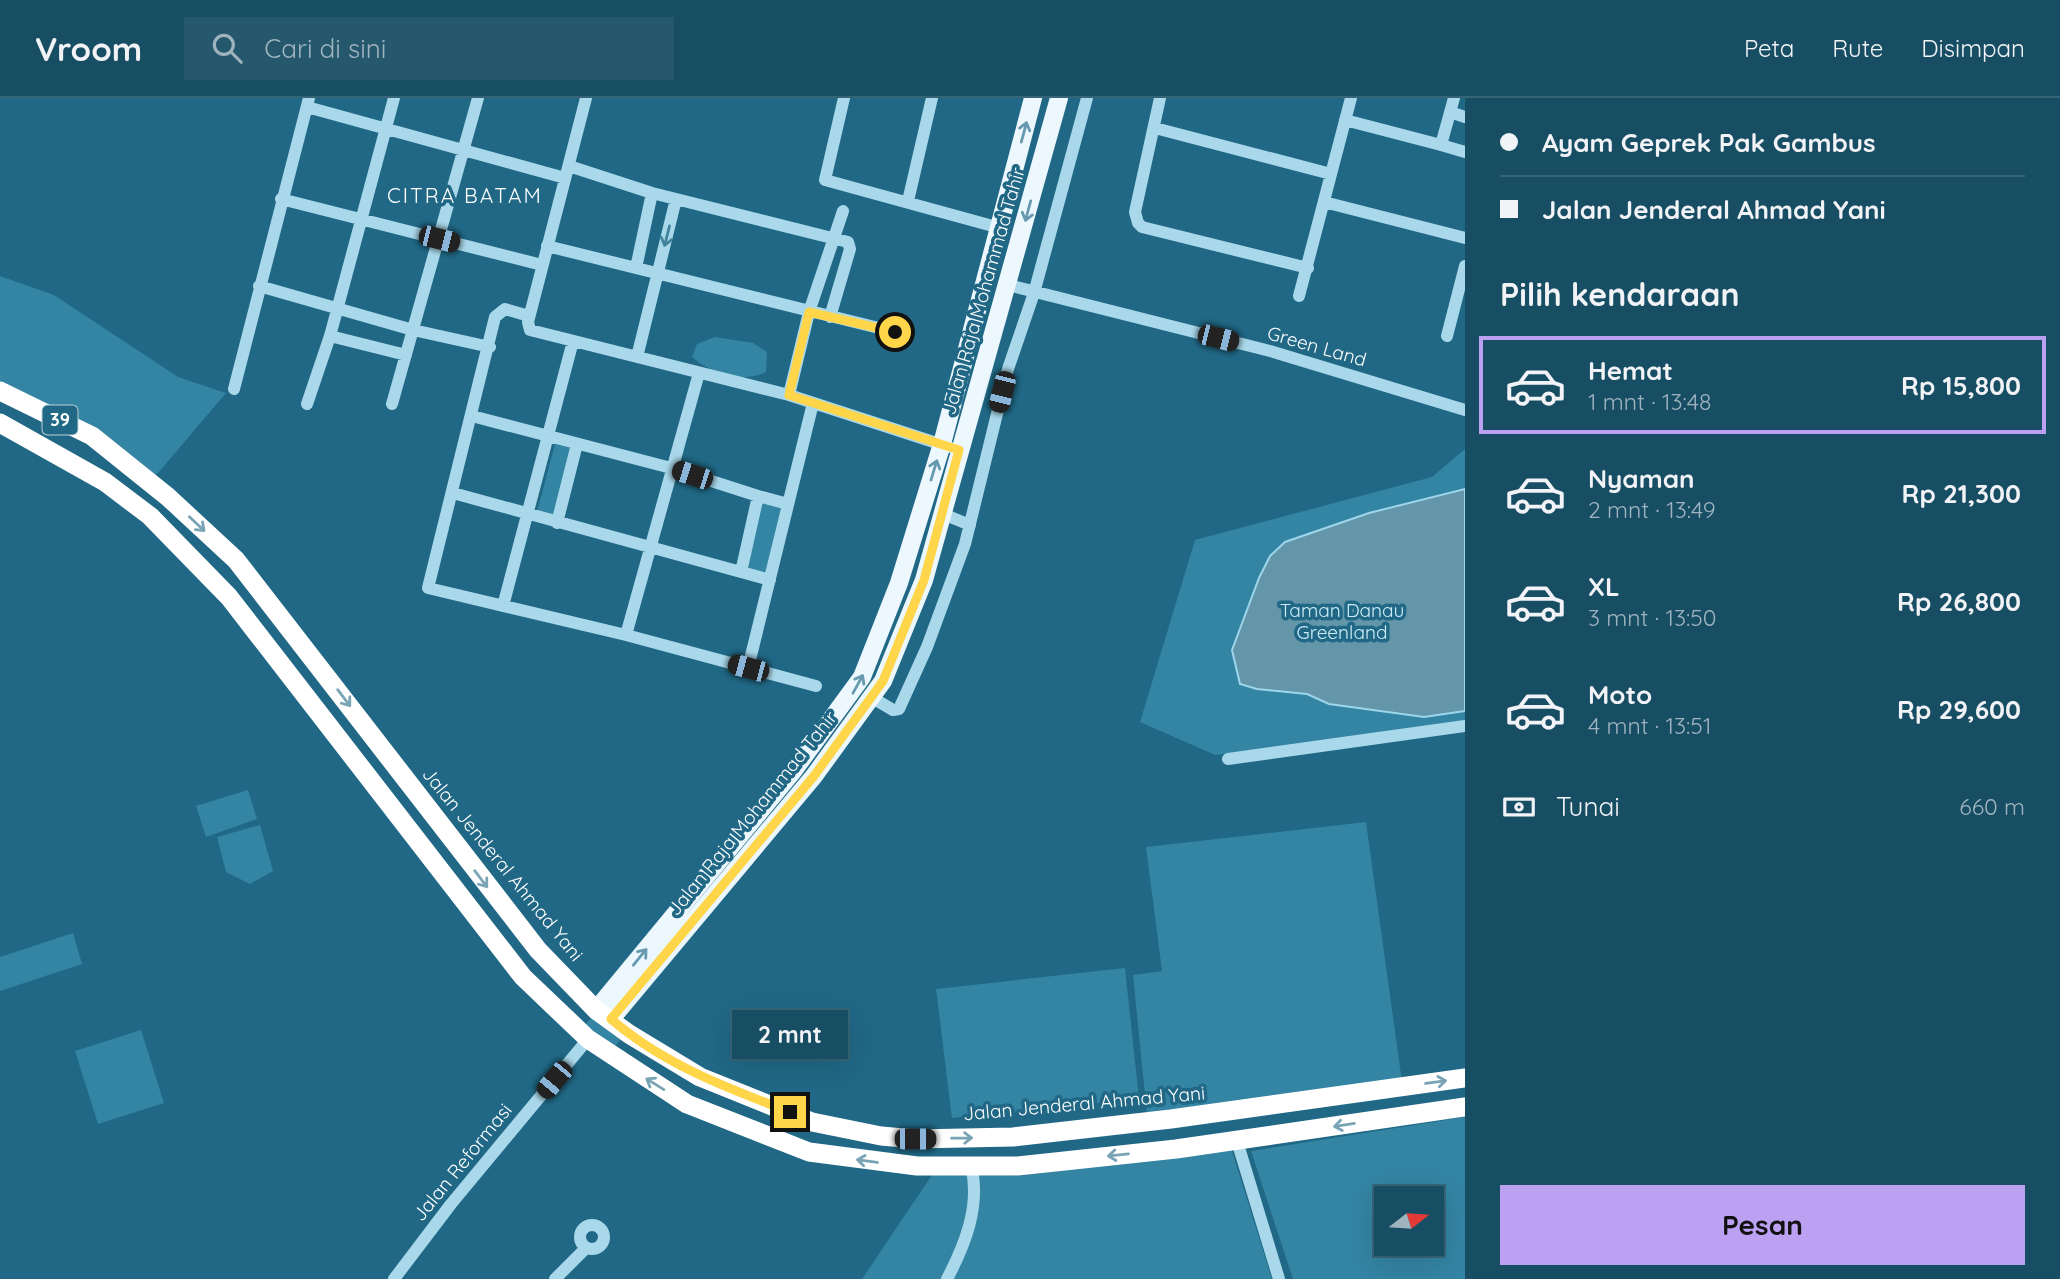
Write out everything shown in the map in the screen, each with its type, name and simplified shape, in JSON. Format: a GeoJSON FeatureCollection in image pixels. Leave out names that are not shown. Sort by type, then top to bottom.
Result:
{"type":"FeatureCollection","features":[{"type":"Feature","properties":{"kind":"highway","name":"Jalan Jenderal Ahmad Yani"},"geometry":{"type":"LineString","coordinates":[[0,391],[92,436],[168,497],[236,560],[538,950],[604,1015],[629,1034],[700,1077],[812,1122],[904,1138],[1013,1137],[1171,1119],[1465,1078]]}},
{"type":"Feature","properties":{"kind":"highway","name":"39"},"geometry":{"type":"LineString","coordinates":[[0,423],[105,482],[150,516],[229,597],[523,977],[588,1039],[687,1104],[809,1152],[875,1163],[971,1166],[1018,1166],[1237,1141],[1465,1107]]}},
{"type":"Feature","properties":{"kind":"highway"},"geometry":{"type":"LineString","coordinates":[[150,516],[156,501],[168,497]]}},
{"type":"Feature","properties":{"kind":"highway"},"geometry":{"type":"LineString","coordinates":[[1408,1086],[1411,1114]]}},
{"type":"Feature","properties":{"kind":"main road","name":"Jalan Raja Mohammad Tahir"},"geometry":{"type":"LineString","coordinates":[[604,1015],[814,776],[883,681],[924,580],[943,514],[950,447],[1033,98]]}},
{"type":"Feature","properties":{"kind":"main road","name":"Jalan Raja Mohammad Tahir"},"geometry":{"type":"LineString","coordinates":[[604,1015],[854,692],[899,583],[1008,285],[1059,98]]}},
{"type":"Feature","properties":{"kind":"street"},"geometry":{"type":"LineString","coordinates":[[307,404],[330,336],[394,98]]}},
{"type":"Feature","properties":{"kind":"street"},"geometry":{"type":"LineString","coordinates":[[391,404],[478,98]]}},
{"type":"Feature","properties":{"kind":"street"},"geometry":{"type":"LineString","coordinates":[[586,98],[529,316],[530,330],[789,395],[950,447]]}},
{"type":"Feature","properties":{"kind":"street"},"geometry":{"type":"LineString","coordinates":[[844,98],[825,180],[1000,228]]}},
{"type":"Feature","properties":{"kind":"street"},"geometry":{"type":"LineString","coordinates":[[908,201],[932,98]]}},
{"type":"Feature","properties":{"kind":"street"},"geometry":{"type":"LineString","coordinates":[[871,697],[893,710],[901,706],[928,648],[970,525],[1008,369],[1034,293],[1086,98]]}},
{"type":"Feature","properties":{"kind":"street"},"geometry":{"type":"LineString","coordinates":[[1160,98],[1135,212],[1138,223],[1308,268]]}},
{"type":"Feature","properties":{"kind":"street"},"geometry":{"type":"LineString","coordinates":[[1441,145],[1454,98]]}},
{"type":"Feature","properties":{"kind":"street"},"geometry":{"type":"LineString","coordinates":[[1298,296],[1308,268],[1349,99]]}},
{"type":"Feature","properties":{"kind":"street"},"geometry":{"type":"LineString","coordinates":[[234,389],[308,102],[463,152],[567,172],[834,236],[848,242],[850,249],[830,317]]}},
{"type":"Feature","properties":{"kind":"street"},"geometry":{"type":"LineString","coordinates":[[1450,113],[1465,117]]}},
{"type":"Feature","properties":{"kind":"street"},"geometry":{"type":"LineString","coordinates":[[1345,120],[1465,152]]}},
{"type":"Feature","properties":{"kind":"street"},"geometry":{"type":"LineString","coordinates":[[1155,128],[1331,174]]}},
{"type":"Feature","properties":{"kind":"street"},"geometry":{"type":"LineString","coordinates":[[636,268],[652,193]]}},
{"type":"Feature","properties":{"kind":"street"},"geometry":{"type":"LineString","coordinates":[[281,199],[542,265]]}},
{"type":"Feature","properties":{"kind":"street"},"geometry":{"type":"LineString","coordinates":[[637,357],[676,199]]}},
{"type":"Feature","properties":{"kind":"street"},"geometry":{"type":"LineString","coordinates":[[1324,202],[1465,238]]}},
{"type":"Feature","properties":{"kind":"street"},"geometry":{"type":"LineString","coordinates":[[789,395],[809,312],[843,211]]}},
{"type":"Feature","properties":{"kind":"street"},"geometry":{"type":"LineString","coordinates":[[547,246],[895,332]]}},
{"type":"Feature","properties":{"kind":"street"},"geometry":{"type":"LineString","coordinates":[[1447,336],[1465,265]]}},
{"type":"Feature","properties":{"kind":"street"},"geometry":{"type":"LineString","coordinates":[[259,285],[413,330],[489,347]]}},
{"type":"Feature","properties":{"kind":"street","name":"Green Land"},"geometry":{"type":"LineString","coordinates":[[1008,285],[1270,351],[1465,410]]}},
{"type":"Feature","properties":{"kind":"street"},"geometry":{"type":"LineString","coordinates":[[529,316],[505,309],[498,312],[428,588],[626,635],[816,686]]}},
{"type":"Feature","properties":{"kind":"street"},"geometry":{"type":"LineString","coordinates":[[330,336],[406,355]]}},
{"type":"Feature","properties":{"kind":"street"},"geometry":{"type":"LineString","coordinates":[[503,606],[573,341]]}},
{"type":"Feature","properties":{"kind":"street"},"geometry":{"type":"LineString","coordinates":[[626,635],[649,544],[699,373]]}},
{"type":"Feature","properties":{"kind":"street"},"geometry":{"type":"LineString","coordinates":[[748,668],[813,403]]}},
{"type":"Feature","properties":{"kind":"street"},"geometry":{"type":"LineString","coordinates":[[472,416],[671,468],[788,503]]}},
{"type":"Feature","properties":{"kind":"street"},"geometry":{"type":"LineString","coordinates":[[557,523],[578,444]]}},
{"type":"Feature","properties":{"kind":"street"},"geometry":{"type":"LineString","coordinates":[[453,493],[557,523],[649,544],[769,580]]}},
{"type":"Feature","properties":{"kind":"street"},"geometry":{"type":"LineString","coordinates":[[741,572],[758,496]]}},
{"type":"Feature","properties":{"kind":"street"},"geometry":{"type":"LineString","coordinates":[[943,514],[970,525]]}},
{"type":"Feature","properties":{"kind":"street"},"geometry":{"type":"LineString","coordinates":[[1228,759],[1465,726]]}},
{"type":"Feature","properties":{"kind":"street","name":"Jalan Reformasi"},"geometry":{"type":"LineString","coordinates":[[394,1279],[451,1204],[588,1039]]}},
{"type":"Feature","properties":{"kind":"street"},"geometry":{"type":"LineString","coordinates":[[1237,1141],[1279,1279]]}},
{"type":"Feature","properties":{"kind":"street"},"geometry":{"type":"LineString","coordinates":[[947,1279],[966,1237],[976,1185],[971,1166]]}},
{"type":"Feature","properties":{"kind":"street"},"geometry":{"type":"LineString","coordinates":[[555,1279],[586,1248]]}},
{"type":"Feature","properties":{"kind":"green space"},"geometry":{"type":"Polygon","coordinates":[[[0,276],[54,295],[178,377],[226,393],[152,480],[0,391],[0,276]]]}},
{"type":"Feature","properties":{"kind":"green space"},"geometry":{"type":"Polygon","coordinates":[[[715,337],[753,343],[767,352],[766,372],[737,377],[717,372],[699,363],[692,357],[697,344],[715,337]]]}},
{"type":"Feature","properties":{"kind":"green space"},"geometry":{"type":"Polygon","coordinates":[[[555,444],[570,448],[553,516],[537,512],[555,444]]]}},
{"type":"Feature","properties":{"kind":"green space","name":"Taman Danau Greenland"},"geometry":{"type":"Polygon","coordinates":[[[1465,449],[1465,722],[1215,755],[1140,722],[1195,540],[1432,477],[1465,449]]]}},
{"type":"Feature","properties":{"kind":"green space"},"geometry":{"type":"Polygon","coordinates":[[[760,501],[784,507],[768,575],[744,570],[760,501]]]}},
{"type":"Feature","properties":{"kind":"green space"},"geometry":{"type":"Polygon","coordinates":[[[248,790],[257,819],[206,837],[196,806],[248,790]]]}},
{"type":"Feature","properties":{"kind":"green space"},"geometry":{"type":"Polygon","coordinates":[[[1366,822],[1402,1082],[1147,1115],[1133,975],[1162,971],[1146,847],[1366,822]]]}},
{"type":"Feature","properties":{"kind":"green space"},"geometry":{"type":"Polygon","coordinates":[[[260,825],[273,871],[250,884],[226,872],[217,837],[260,825]]]}},
{"type":"Feature","properties":{"kind":"green space"},"geometry":{"type":"Polygon","coordinates":[[[73,933],[82,964],[0,991],[0,957],[73,933]]]}},
{"type":"Feature","properties":{"kind":"green space"},"geometry":{"type":"Polygon","coordinates":[[[1125,968],[1139,1099],[952,1118],[936,989],[1125,968]]]}},
{"type":"Feature","properties":{"kind":"green space"},"geometry":{"type":"Polygon","coordinates":[[[596,1012],[624,1035],[614,1048],[585,1025],[596,1012]]]}},
{"type":"Feature","properties":{"kind":"green space"},"geometry":{"type":"Polygon","coordinates":[[[141,1030],[164,1103],[98,1124],[75,1051],[141,1030]]]}},
{"type":"Feature","properties":{"kind":"green space"},"geometry":{"type":"Polygon","coordinates":[[[1465,1117],[1465,1279],[1293,1279],[1251,1151],[1465,1117]]]}},
{"type":"Feature","properties":{"kind":"green space"},"geometry":{"type":"Polygon","coordinates":[[[1231,1148],[1272,1279],[862,1279],[932,1175],[1020,1176],[1231,1148]]]}},
{"type":"Feature","properties":{"kind":"shaded area"},"geometry":{"type":"Polygon","coordinates":[[[1465,489],[1465,711],[1424,717],[1329,704],[1307,694],[1257,689],[1240,684],[1232,650],[1259,578],[1270,556],[1285,542],[1369,513],[1465,489]]]}},
{"type":"Feature","properties":{"kind":"district","name":"CITRA BATAM"},"geometry":{"type":"Point","coordinates":[465,196]}},
{"type":"Feature","properties":{"kind":"route"},"geometry":{"type":"LineString","coordinates":[[790,1112],[700,1077],[629,1034],[611,1019],[710,897],[814,776],[883,681],[924,580],[959,450],[789,395],[809,312],[895,332]]}}]}
